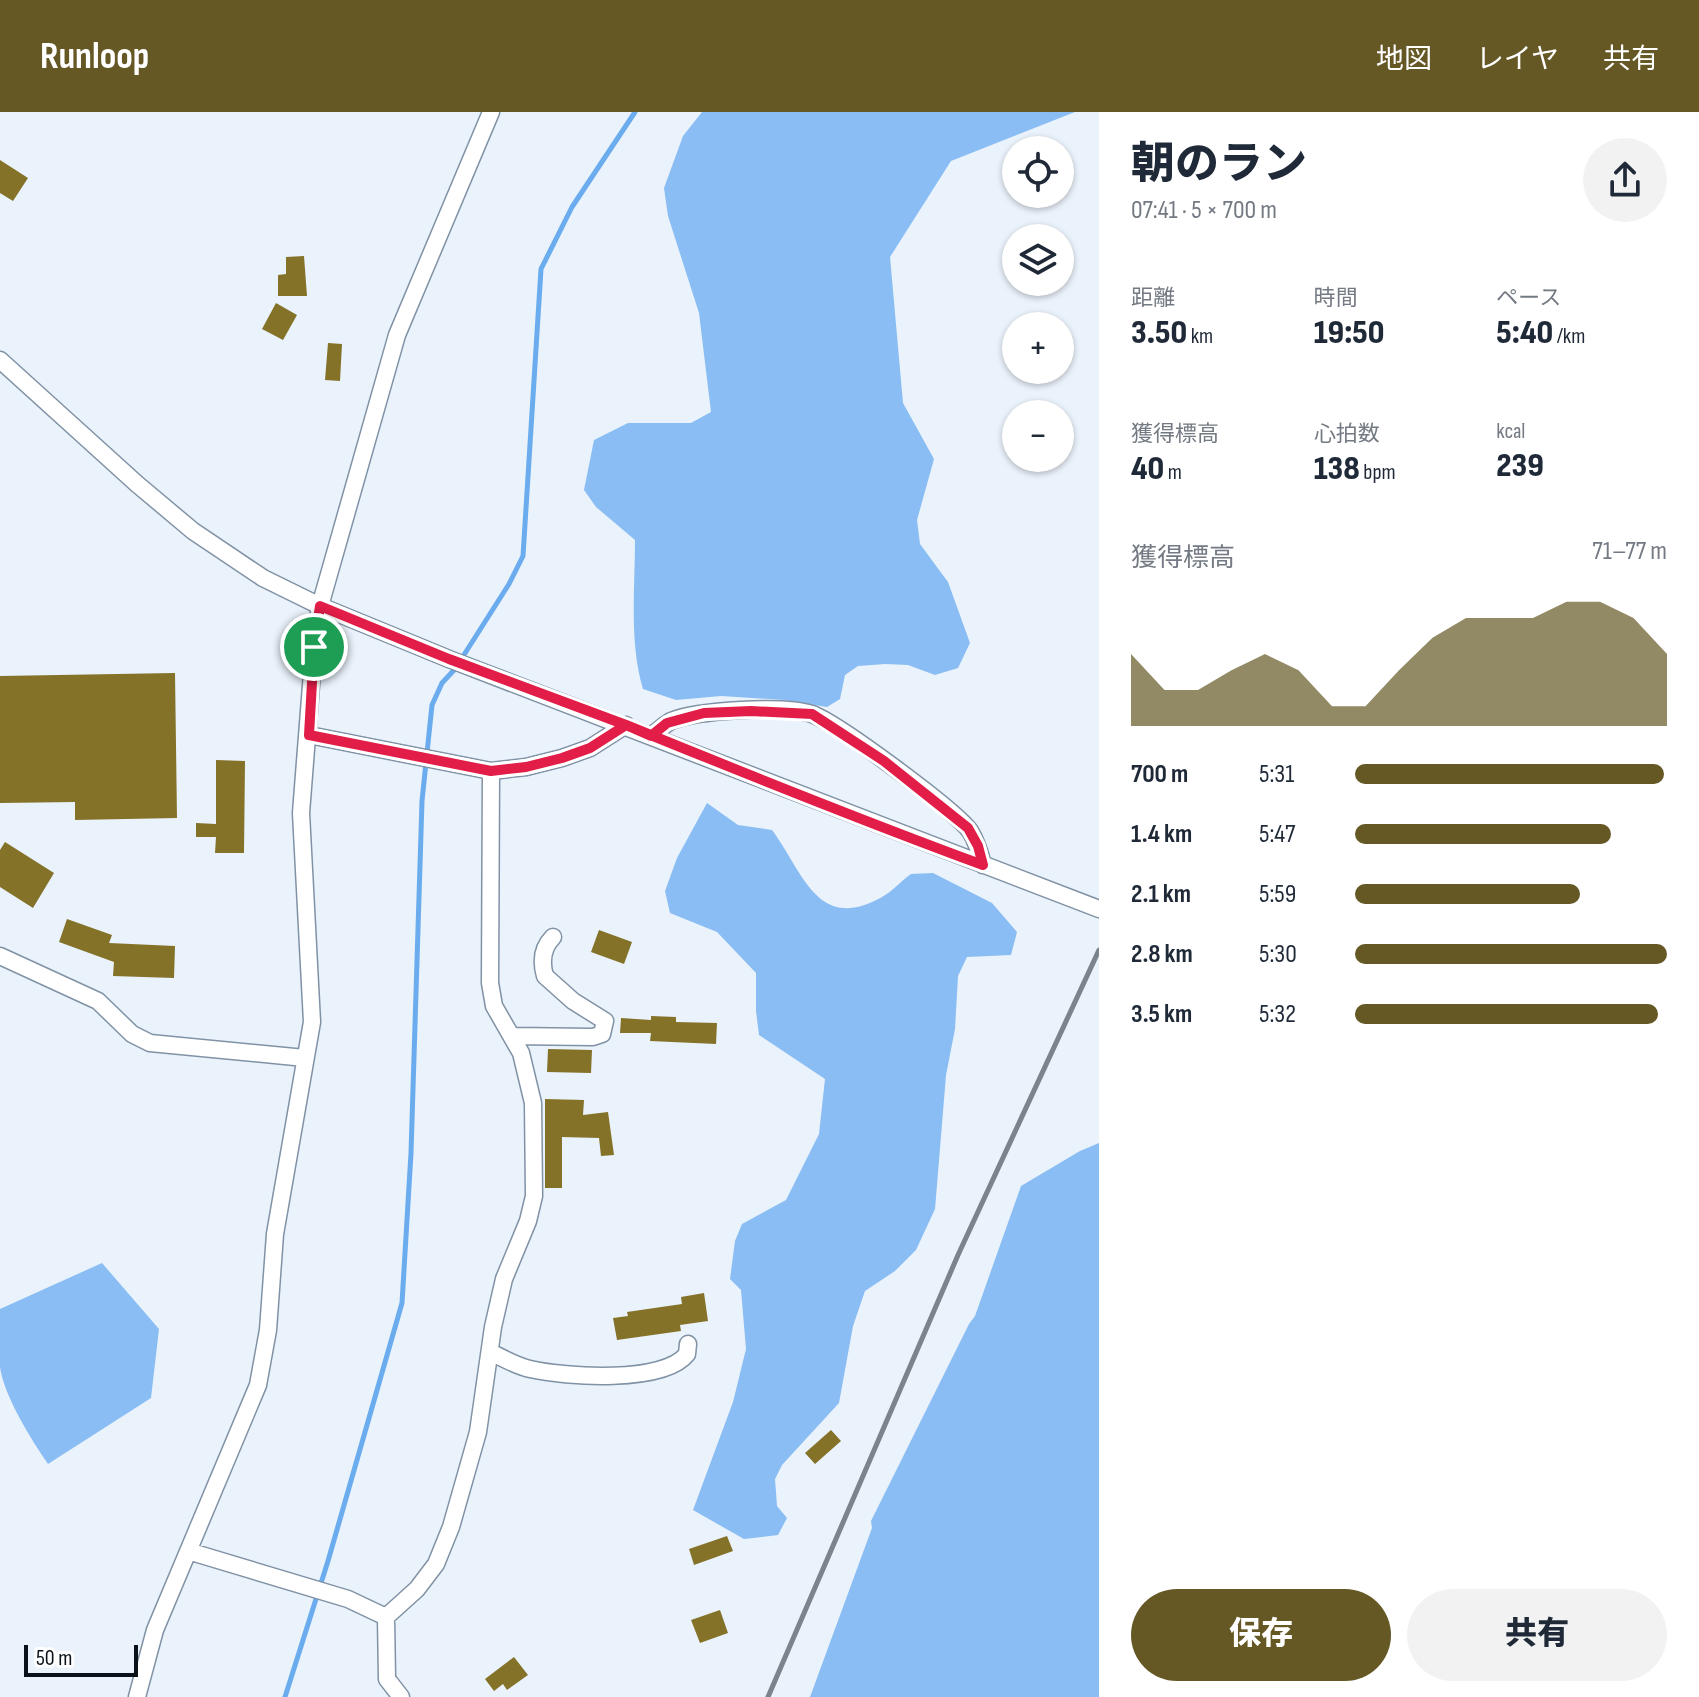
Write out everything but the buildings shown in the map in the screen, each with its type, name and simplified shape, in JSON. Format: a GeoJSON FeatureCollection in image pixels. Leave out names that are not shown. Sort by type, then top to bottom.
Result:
{"type":"FeatureCollection","features":[{"type":"Feature","properties":{"kind":"street"},"geometry":{"type":"LineString","coordinates":[[137,1697],[155,1630],[258,1385],[268,1330],[275,1234],[312,1022],[301,813],[320,606],[397,335],[491,112]]}},
{"type":"Feature","properties":{"kind":"street"},"geometry":{"type":"LineString","coordinates":[[0,360],[193,531],[263,578],[320,606],[449,659],[1099,909]]}},
{"type":"Feature","properties":{"kind":"street"},"geometry":{"type":"LineString","coordinates":[[651,736],[667,723],[704,713],[751,711],[812,714],[884,761],[968,828],[978,846],[983,865]]}},
{"type":"Feature","properties":{"kind":"street"},"geometry":{"type":"LineString","coordinates":[[309,735],[491,771],[562,758],[590,748],[626,725]]}},
{"type":"Feature","properties":{"kind":"street"},"geometry":{"type":"LineString","coordinates":[[398,1696],[387,1679],[386,1617],[417,1589],[436,1564],[451,1527],[478,1432],[504,1279],[528,1221],[534,1196],[533,1103],[521,1053],[494,1006],[490,983],[491,771]]}},
{"type":"Feature","properties":{"kind":"street"},"geometry":{"type":"LineString","coordinates":[[513,1036],[593,1037],[602,1034],[605,1028],[605,1021],[573,1001],[545,976],[543,954],[553,937]]}},
{"type":"Feature","properties":{"kind":"street"},"geometry":{"type":"LineString","coordinates":[[0,956],[98,1001],[132,1034],[150,1043],[305,1058]]}},
{"type":"Feature","properties":{"kind":"street"},"geometry":{"type":"LineString","coordinates":[[490,1352],[532,1370],[624,1376],[674,1366],[687,1354],[688,1344]]}},
{"type":"Feature","properties":{"kind":"street"},"geometry":{"type":"LineString","coordinates":[[188,1551],[348,1599],[386,1617]]}},
{"type":"Feature","properties":{"kind":"shaded area"},"geometry":{"type":"Polygon","coordinates":[[[702,112],[1075,112],[1014,136],[1002,136],[1002,141],[951,161],[890,257],[903,403],[934,459],[917,520],[920,544],[948,582],[970,643],[958,668],[935,675],[908,665],[858,666],[845,675],[840,699],[827,707],[784,700],[721,696],[676,700],[643,689],[634,634],[635,540],[596,507],[584,490],[594,440],[628,423],[691,423],[711,412],[699,313],[668,216],[664,188],[683,136],[702,112]]]}},
{"type":"Feature","properties":{"kind":"shaded area"},"geometry":{"type":"Polygon","coordinates":[[[707,803],[738,825],[772,830],[803,879],[827,903],[842,908],[860,906],[886,895],[911,874],[933,873],[992,903],[1017,932],[1011,955],[967,957],[958,976],[935,1209],[916,1250],[895,1271],[865,1291],[853,1326],[839,1403],[782,1465],[775,1479],[777,1506],[787,1518],[778,1535],[744,1539],[693,1510],[733,1402],[746,1349],[741,1290],[730,1279],[735,1241],[742,1224],[786,1200],[819,1134],[825,1079],[759,1035],[756,973],[717,932],[670,913],[665,891],[677,858],[707,803]]]}},
{"type":"Feature","properties":{"kind":"shaded area"},"geometry":{"type":"Polygon","coordinates":[[[1099,1143],[1099,1697],[810,1697],[872,1528],[871,1521],[975,1316],[1021,1186],[1099,1143]]]}},
{"type":"Feature","properties":{"kind":"shaded area"},"geometry":{"type":"Polygon","coordinates":[[[102,1263],[159,1329],[151,1398],[48,1464],[7,1391],[0,1367],[0,1309],[102,1263]]]}},
{"type":"Feature","properties":{"kind":"waterway"},"geometry":{"type":"LineString","coordinates":[[285,1697],[328,1561],[402,1303],[411,1153],[422,801],[432,705],[442,683],[455,669],[509,584],[523,556],[541,269],[572,207],[635,112]]}},
{"type":"Feature","properties":{"kind":"railway"},"geometry":{"type":"LineString","coordinates":[[768,1697],[958,1255],[1099,950]]}},
{"type":"Feature","properties":{"kind":"route"},"geometry":{"type":"LineString","coordinates":[[314,647],[309,735],[491,771],[562,758],[590,748],[626,725],[651,736],[667,723],[704,713],[791,711],[812,714],[884,761],[968,828],[978,846],[983,865],[651,736],[626,725],[449,659],[320,606],[314,647]]}}]}
